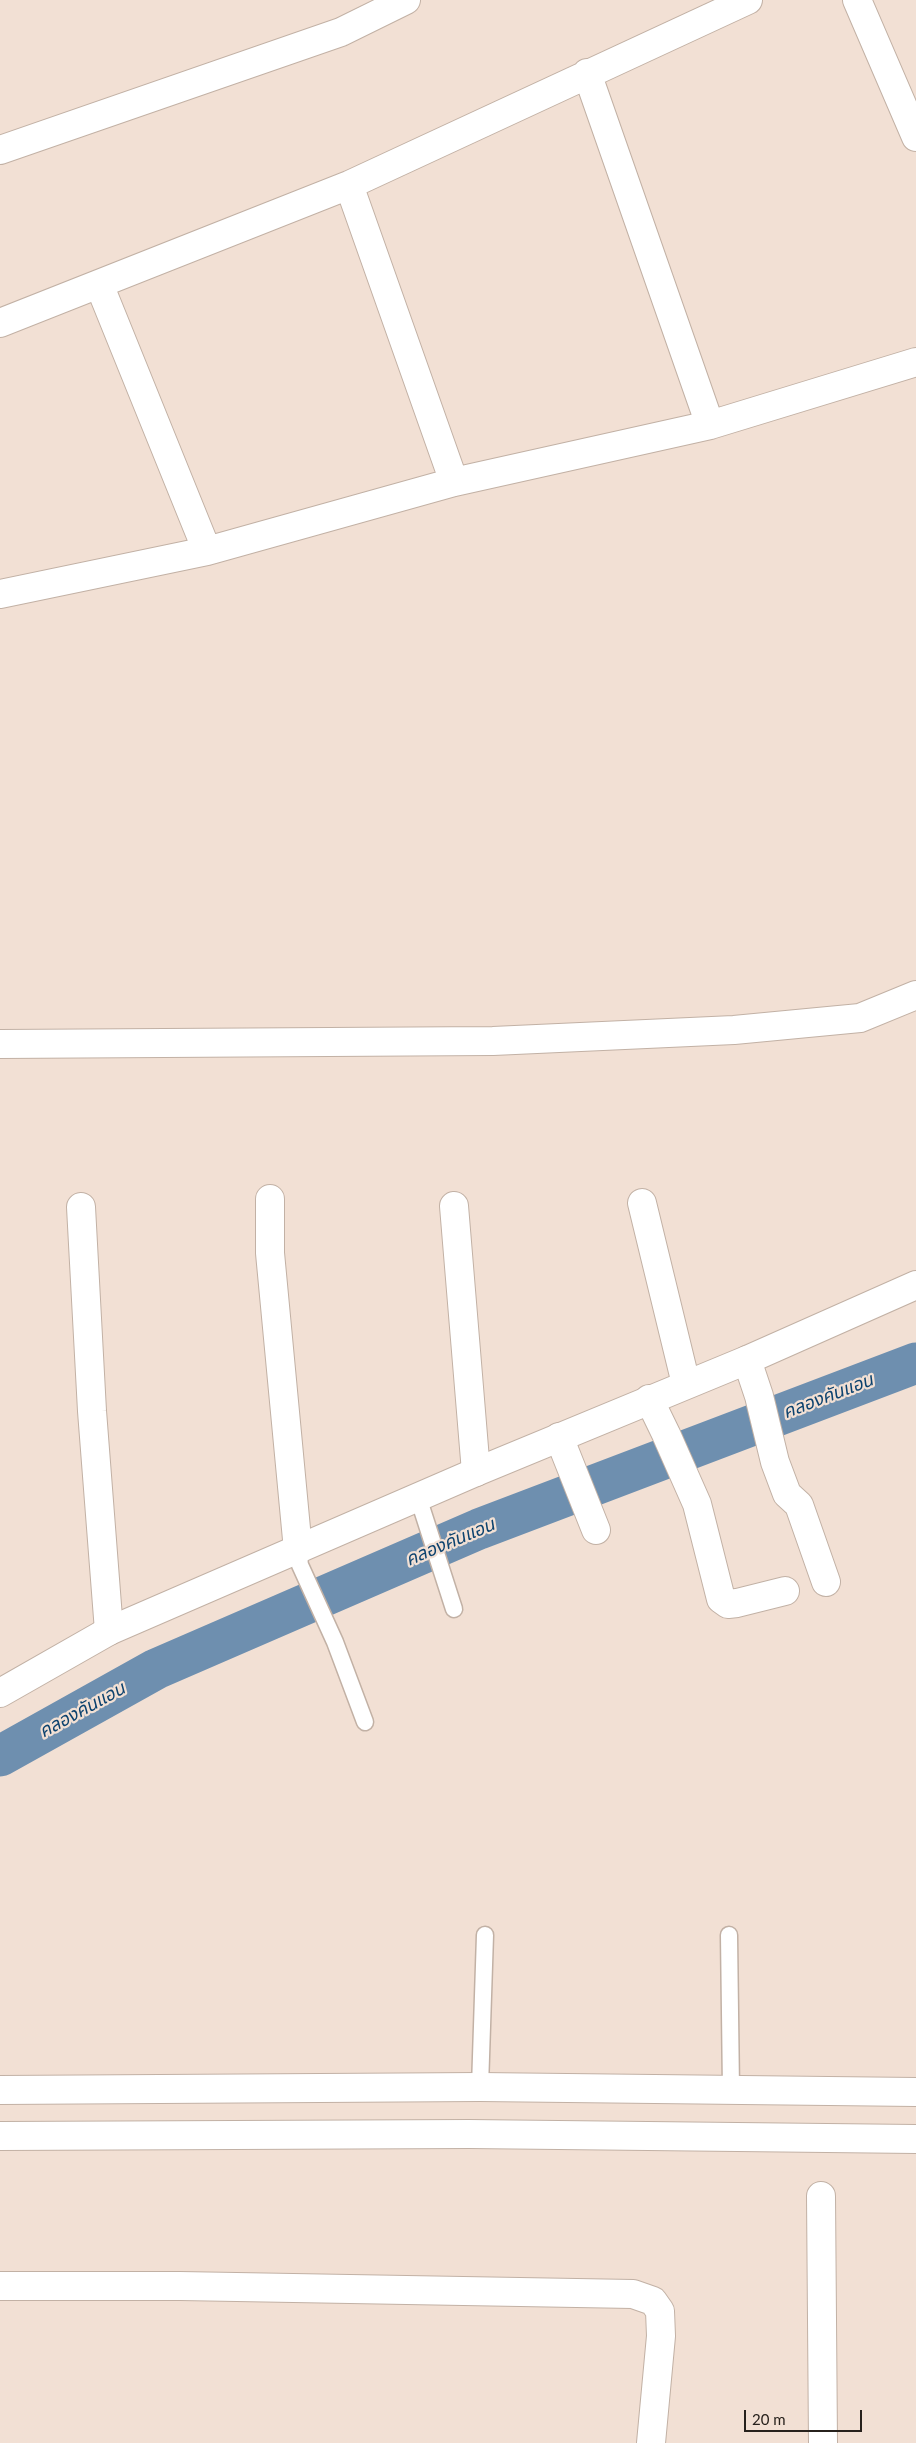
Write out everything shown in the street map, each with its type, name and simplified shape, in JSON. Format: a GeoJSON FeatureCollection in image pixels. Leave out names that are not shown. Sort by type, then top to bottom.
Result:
{"type":"FeatureCollection","features":[{"type":"Feature","properties":{"kind":"street"},"geometry":{"type":"LineString","coordinates":[[0,150],[340,32],[406,0]]}},
{"type":"Feature","properties":{"kind":"street"},"geometry":{"type":"LineString","coordinates":[[0,324],[349,185],[748,0]]}},
{"type":"Feature","properties":{"kind":"street"},"geometry":{"type":"LineString","coordinates":[[857,0],[916,137]]}},
{"type":"Feature","properties":{"kind":"street"},"geometry":{"type":"LineString","coordinates":[[587,73],[710,425]]}},
{"type":"Feature","properties":{"kind":"street"},"geometry":{"type":"LineString","coordinates":[[349,185],[454,482]]}},
{"type":"Feature","properties":{"kind":"street"},"geometry":{"type":"LineString","coordinates":[[99,284],[207,551]]}},
{"type":"Feature","properties":{"kind":"street"},"geometry":{"type":"LineString","coordinates":[[0,594],[207,551],[454,482],[710,425],[916,362]]}},
{"type":"Feature","properties":{"kind":"street"},"geometry":{"type":"LineString","coordinates":[[0,1044],[494,1041],[734,1030],[860,1018],[916,996]]}},
{"type":"Feature","properties":{"kind":"street"},"geometry":{"type":"LineString","coordinates":[[270,1199],[270,1253],[299,1557]]}},
{"type":"Feature","properties":{"kind":"street"},"geometry":{"type":"LineString","coordinates":[[642,1203],[686,1384]]}},
{"type":"Feature","properties":{"kind":"street"},"geometry":{"type":"LineString","coordinates":[[454,1206],[476,1472]]}},
{"type":"Feature","properties":{"kind":"street"},"geometry":{"type":"LineString","coordinates":[[81,1207],[92,1411],[109,1631]]}},
{"type":"Feature","properties":{"kind":"street"},"geometry":{"type":"LineString","coordinates":[[0,1693],[109,1631],[299,1557],[421,1505],[476,1472],[648,1399],[747,1360],[916,1285]]}},
{"type":"Feature","properties":{"kind":"street"},"geometry":{"type":"LineString","coordinates":[[747,1360],[759,1396],[776,1462],[788,1494],[800,1505],[826,1582]]}},
{"type":"Feature","properties":{"kind":"street"},"geometry":{"type":"LineString","coordinates":[[648,1399],[666,1434],[697,1504],[721,1599],[728,1604],[737,1603],[785,1591]]}},
{"type":"Feature","properties":{"kind":"street"},"geometry":{"type":"LineString","coordinates":[[559,1437],[596,1530]]}},
{"type":"Feature","properties":{"kind":"street"},"geometry":{"type":"LineString","coordinates":[[0,2090],[480,2087],[916,2092]]}},
{"type":"Feature","properties":{"kind":"street"},"geometry":{"type":"LineString","coordinates":[[0,2136],[479,2134],[916,2139]]}},
{"type":"Feature","properties":{"kind":"street"},"geometry":{"type":"LineString","coordinates":[[821,2196],[823,2443]]}},
{"type":"Feature","properties":{"kind":"street"},"geometry":{"type":"LineString","coordinates":[[0,2286],[219,2287],[633,2294],[653,2301],[660,2311],[661,2336],[651,2443]]}},
{"type":"Feature","properties":{"kind":"lane"},"geometry":{"type":"LineString","coordinates":[[421,1505],[454,1609]]}},
{"type":"Feature","properties":{"kind":"lane"},"geometry":{"type":"LineString","coordinates":[[299,1557],[335,1642],[365,1722]]}},
{"type":"Feature","properties":{"kind":"lane"},"geometry":{"type":"LineString","coordinates":[[480,2087],[485,1935]]}},
{"type":"Feature","properties":{"kind":"lane"},"geometry":{"type":"LineString","coordinates":[[729,1935],[731,2090]]}},
{"type":"Feature","properties":{"kind":"waterway","name":"คลองคันแอน"},"geometry":{"type":"LineString","coordinates":[[0,1756],[156,1669],[479,1529],[916,1363]]}}]}
